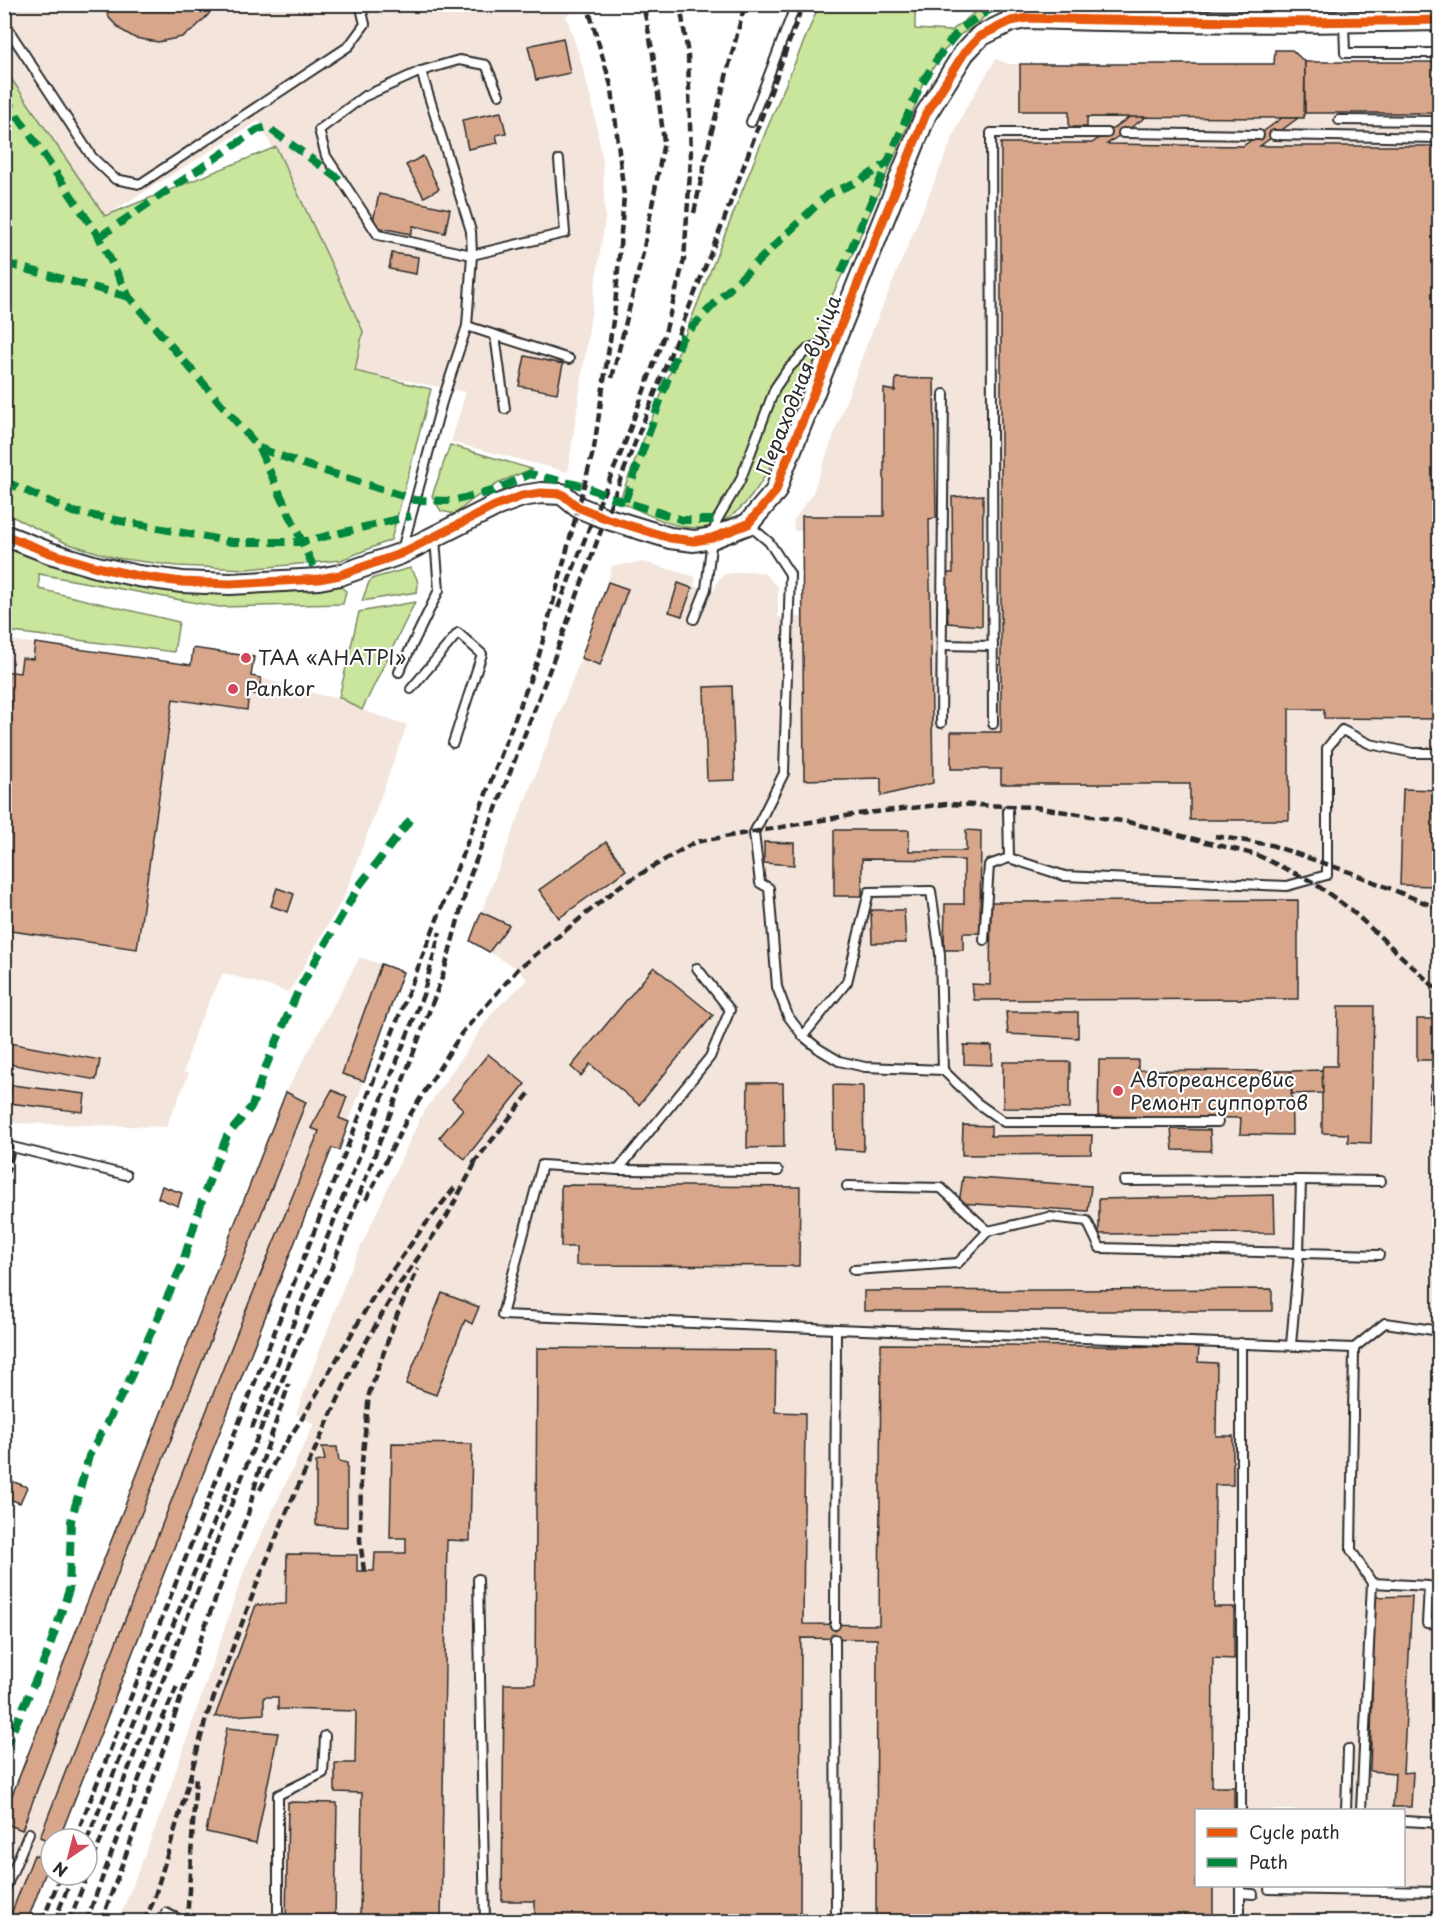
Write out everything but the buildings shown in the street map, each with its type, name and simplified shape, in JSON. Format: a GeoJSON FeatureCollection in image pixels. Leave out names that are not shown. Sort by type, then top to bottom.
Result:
{"type":"FeatureCollection","features":[{"type":"Feature","properties":{"kind":"street"},"geometry":{"type":"LineString","coordinates":[[1007,13],[1026,18],[1130,21],[1440,20]]}},
{"type":"Feature","properties":{"kind":"street","name":"Пераходная вуліца"},"geometry":{"type":"LineString","coordinates":[[4,535],[51,553],[138,576],[182,582],[230,584],[319,579],[340,575],[400,554],[495,506],[522,496],[541,493],[562,494],[578,507],[670,538],[694,542],[712,538],[748,524],[776,491],[926,114],[964,53],[1007,13]]}},
{"type":"Feature","properties":{"kind":"lane"},"geometry":{"type":"LineString","coordinates":[[4,23],[92,158],[115,179],[140,184],[349,46],[365,24],[360,4]]}},
{"type":"Feature","properties":{"kind":"lane"},"geometry":{"type":"LineString","coordinates":[[752,122],[796,4]]}},
{"type":"Feature","properties":{"kind":"lane"},"geometry":{"type":"LineString","coordinates":[[1344,21],[1345,53],[1440,52]]}},
{"type":"Feature","properties":{"kind":"lane"},"geometry":{"type":"LineString","coordinates":[[499,95],[486,65],[459,60],[421,71],[363,97],[319,130],[326,156],[378,235],[472,255],[565,233],[559,160]]}},
{"type":"Feature","properties":{"kind":"lane"},"geometry":{"type":"LineString","coordinates":[[400,554],[442,402],[467,326],[472,255],[471,231],[421,71]]}},
{"type":"Feature","properties":{"kind":"lane"},"geometry":{"type":"LineString","coordinates":[[1339,120],[1440,121]]}},
{"type":"Feature","properties":{"kind":"lane"},"geometry":{"type":"LineString","coordinates":[[993,724],[991,133],[1107,133]]}},
{"type":"Feature","properties":{"kind":"lane"},"geometry":{"type":"LineString","coordinates":[[1123,133],[1258,135]]}},
{"type":"Feature","properties":{"kind":"lane"},"geometry":{"type":"LineString","coordinates":[[1274,135],[1440,138]]}},
{"type":"Feature","properties":{"kind":"lane"},"geometry":{"type":"LineString","coordinates":[[467,326],[569,359]]}},
{"type":"Feature","properties":{"kind":"lane"},"geometry":{"type":"LineString","coordinates":[[495,335],[505,409]]}},
{"type":"Feature","properties":{"kind":"lane"},"geometry":{"type":"LineString","coordinates":[[694,619],[706,589],[712,538],[717,520],[740,481],[775,387],[788,369],[809,348],[836,339]]}},
{"type":"Feature","properties":{"kind":"lane"},"geometry":{"type":"LineString","coordinates":[[941,723],[944,394]]}},
{"type":"Feature","properties":{"kind":"lane"},"geometry":{"type":"LineString","coordinates":[[748,524],[769,542],[790,574],[784,773],[754,833],[760,883],[769,888],[777,987],[788,1016],[802,1036],[839,1061],[865,1067],[943,1070],[976,1103],[1004,1122],[1218,1122]]}},
{"type":"Feature","properties":{"kind":"lane"},"geometry":{"type":"LineString","coordinates":[[399,672],[439,590],[435,538]]}},
{"type":"Feature","properties":{"kind":"lane"},"geometry":{"type":"LineString","coordinates":[[411,688],[458,633],[482,654],[453,743]]}},
{"type":"Feature","properties":{"kind":"lane"},"geometry":{"type":"LineString","coordinates":[[942,645],[993,646]]}},
{"type":"Feature","properties":{"kind":"lane"},"geometry":{"type":"LineString","coordinates":[[984,940],[989,865],[1009,858],[1065,876],[1287,886],[1327,875],[1327,748],[1342,730],[1370,744],[1413,753],[1440,753]]}},
{"type":"Feature","properties":{"kind":"lane"},"geometry":{"type":"LineString","coordinates":[[1008,810],[1009,858]]}},
{"type":"Feature","properties":{"kind":"lane"},"geometry":{"type":"LineString","coordinates":[[802,1036],[847,982],[869,892],[931,891],[940,954],[943,1070]]}},
{"type":"Feature","properties":{"kind":"lane"},"geometry":{"type":"LineString","coordinates":[[618,1170],[710,1057],[730,1010],[697,968]]}},
{"type":"Feature","properties":{"kind":"lane"},"geometry":{"type":"LineString","coordinates":[[4,1145],[126,1175]]}},
{"type":"Feature","properties":{"kind":"lane"},"geometry":{"type":"LineString","coordinates":[[778,1171],[618,1170],[542,1165],[502,1315],[1354,1348],[1385,1323],[1440,1330]]}},
{"type":"Feature","properties":{"kind":"lane"},"geometry":{"type":"LineString","coordinates":[[1291,1345],[1299,1253],[1301,1180]]}},
{"type":"Feature","properties":{"kind":"lane"},"geometry":{"type":"LineString","coordinates":[[1124,1181],[1381,1181]]}},
{"type":"Feature","properties":{"kind":"lane"},"geometry":{"type":"LineString","coordinates":[[847,1186],[941,1188],[988,1231]]}},
{"type":"Feature","properties":{"kind":"lane"},"geometry":{"type":"LineString","coordinates":[[854,1270],[958,1263],[988,1231],[1048,1217],[1087,1221],[1100,1248],[1379,1255]]}},
{"type":"Feature","properties":{"kind":"lane"},"geometry":{"type":"LineString","coordinates":[[835,1625],[836,1329]]}},
{"type":"Feature","properties":{"kind":"lane"},"geometry":{"type":"LineString","coordinates":[[1241,1343],[1241,1809]]}},
{"type":"Feature","properties":{"kind":"lane"},"geometry":{"type":"LineString","coordinates":[[1354,1348],[1351,1550],[1372,1583],[1361,1809]]}},
{"type":"Feature","properties":{"kind":"lane"},"geometry":{"type":"LineString","coordinates":[[478,1579],[485,1922]]}},
{"type":"Feature","properties":{"kind":"lane"},"geometry":{"type":"LineString","coordinates":[[1372,1583],[1429,1586],[1427,1623],[1440,1624]]}},
{"type":"Feature","properties":{"kind":"lane"},"geometry":{"type":"LineString","coordinates":[[835,1639],[836,1922]]}},
{"type":"Feature","properties":{"kind":"lane"},"geometry":{"type":"LineString","coordinates":[[278,1922],[279,1795],[324,1773],[325,1736]]}},
{"type":"Feature","properties":{"kind":"lane"},"geometry":{"type":"LineString","coordinates":[[1346,1809],[1348,1749]]}},
{"type":"Feature","properties":{"kind":"lane"},"geometry":{"type":"LineString","coordinates":[[1405,1821],[1440,1824]]}},
{"type":"Feature","properties":{"kind":"lane"},"geometry":{"type":"LineString","coordinates":[[4,1893],[29,1833]]}},
{"type":"Feature","properties":{"kind":"lane"},"geometry":{"type":"LineString","coordinates":[[1240,1922],[1240,1889],[1253,1894]]}},
{"type":"Feature","properties":{"kind":"lane"},"geometry":{"type":"LineString","coordinates":[[1269,1889],[1440,1892]]}},
{"type":"Feature","properties":{"kind":"lane"},"geometry":{"type":"LineString","coordinates":[[166,1913],[185,1922]]}},
{"type":"Feature","properties":{"kind":"shaded area"},"geometry":{"type":"Polygon","coordinates":[[[4,5],[590,5],[566,15],[593,107],[603,162],[605,219],[568,472],[451,442],[466,392],[355,371],[363,331],[259,121],[105,216],[5,68],[4,5]]]}},
{"type":"Feature","properties":{"kind":"shaded area"},"geometry":{"type":"Polygon","coordinates":[[[996,59],[1008,64],[1439,62],[1439,1921],[118,1922],[165,1803],[245,1568],[314,1424],[296,1414],[348,1275],[420,1118],[493,1012],[527,980],[518,969],[470,941],[581,658],[612,566],[644,562],[696,577],[694,586],[714,591],[718,580],[725,574],[750,571],[764,573],[778,587],[778,617],[802,617],[802,531],[794,531],[793,521],[812,495],[866,346],[964,111],[996,59]]]}},
{"type":"Feature","properties":{"kind":"shaded area"},"geometry":{"type":"Polygon","coordinates":[[[4,639],[261,678],[324,696],[339,697],[362,710],[407,725],[345,895],[289,992],[223,973],[195,1032],[184,1072],[189,1074],[166,1127],[12,1123],[5,1115],[4,639]]]}},
{"type":"Feature","properties":{"kind":"shaded area"},"geometry":{"type":"Polygon","coordinates":[[[360,957],[403,972],[339,1150],[332,1149],[64,1827],[39,1827],[40,1887],[27,1921],[5,1921],[4,1816],[286,1092],[360,957]]]}},
{"type":"Feature","properties":{"kind":"green space"},"geometry":{"type":"Polygon","coordinates":[[[846,4],[915,5],[915,29],[951,31],[983,6],[989,6],[977,25],[961,34],[944,51],[922,85],[910,120],[845,271],[831,298],[833,320],[771,465],[761,482],[739,509],[717,524],[690,528],[669,523],[619,501],[766,131],[818,8],[846,4]]]}},
{"type":"Feature","properties":{"kind":"green space"},"geometry":{"type":"Polygon","coordinates":[[[4,68],[105,216],[276,147],[363,331],[355,371],[431,389],[391,540],[341,560],[247,569],[177,566],[116,558],[66,543],[5,513],[4,68]]]}},
{"type":"Feature","properties":{"kind":"green space"},"geometry":{"type":"Polygon","coordinates":[[[450,445],[532,469],[502,481],[473,499],[455,514],[441,511],[432,496],[450,445]]]}},
{"type":"Feature","properties":{"kind":"green space"},"geometry":{"type":"Polygon","coordinates":[[[4,545],[38,560],[106,577],[219,594],[337,584],[346,591],[343,604],[219,607],[39,574],[39,589],[179,622],[174,652],[5,631],[4,545]]]}},
{"type":"Feature","properties":{"kind":"green space"},"geometry":{"type":"Polygon","coordinates":[[[410,568],[417,579],[417,592],[362,601],[369,582],[374,578],[410,568]]]}},
{"type":"Feature","properties":{"kind":"green space"},"geometry":{"type":"Polygon","coordinates":[[[415,602],[362,710],[339,697],[359,612],[415,602]]]}},
{"type":"Feature","properties":{"kind":"railway"},"geometry":{"type":"LineString","coordinates":[[80,1827],[538,659],[594,448],[615,307],[624,196],[612,89],[587,4]]}},
{"type":"Feature","properties":{"kind":"railway"},"geometry":{"type":"LineString","coordinates":[[612,378],[643,253],[664,142],[653,54],[643,4]]}},
{"type":"Feature","properties":{"kind":"railway"},"geometry":{"type":"LineString","coordinates":[[558,608],[623,448],[665,333],[684,260],[691,158],[688,55],[680,4]]}},
{"type":"Feature","properties":{"kind":"railway"},"geometry":{"type":"LineString","coordinates":[[694,213],[711,134],[745,4]]}},
{"type":"Feature","properties":{"kind":"railway"},"geometry":{"type":"LineString","coordinates":[[69,1922],[261,1428],[332,1267],[443,975],[470,876],[613,498],[724,220],[803,4]]}},
{"type":"Feature","properties":{"kind":"railway"},"geometry":{"type":"LineString","coordinates":[[366,1200],[406,1121],[461,1034],[518,969],[620,886],[695,842],[857,814],[947,804],[1035,807],[1128,822],[1257,855],[1311,881],[1350,909],[1440,992]]}},
{"type":"Feature","properties":{"kind":"railway"},"geometry":{"type":"LineString","coordinates":[[1215,836],[1271,845],[1352,873],[1440,909]]}},
{"type":"Feature","properties":{"kind":"railway"},"geometry":{"type":"LineString","coordinates":[[252,1428],[423,995],[440,932]]}},
{"type":"Feature","properties":{"kind":"railway"},"geometry":{"type":"LineString","coordinates":[[473,1164],[531,1091]]}},
{"type":"Feature","properties":{"kind":"railway"},"geometry":{"type":"LineString","coordinates":[[4,1128],[13,1153],[4,1184]]}},
{"type":"Feature","properties":{"kind":"railway"},"geometry":{"type":"LineString","coordinates":[[144,1922],[153,1902],[206,1718],[290,1504],[357,1358],[397,1288],[447,1216],[478,1158]]}},
{"type":"Feature","properties":{"kind":"railway"},"geometry":{"type":"LineString","coordinates":[[260,1490],[279,1453],[303,1417],[372,1299],[421,1230],[456,1186]]}},
{"type":"Feature","properties":{"kind":"railway"},"geometry":{"type":"LineString","coordinates":[[364,1571],[360,1540],[361,1473],[369,1394],[397,1315],[418,1269]]}},
{"type":"Feature","properties":{"kind":"railway"},"geometry":{"type":"LineString","coordinates":[[101,1922],[150,1789],[205,1626],[248,1514],[258,1474],[289,1384]]}},
{"type":"Feature","properties":{"kind":"railway"},"geometry":{"type":"LineString","coordinates":[[92,1827],[232,1478]]}},
{"type":"Feature","properties":{"kind":"railway"},"geometry":{"type":"LineString","coordinates":[[86,1922],[155,1736],[178,1684]]}},
{"type":"Feature","properties":{"kind":"railway"},"geometry":{"type":"LineString","coordinates":[[187,1922],[196,1775]]}},
{"type":"Feature","properties":{"kind":"railway"},"geometry":{"type":"LineString","coordinates":[[42,1922],[56,1887]]}},
{"type":"Feature","properties":{"kind":"railway"},"geometry":{"type":"LineString","coordinates":[[54,1922],[68,1887]]}},
{"type":"Feature","properties":{"kind":"marked path"},"geometry":{"type":"LineString","coordinates":[[841,273],[920,86],[943,50],[961,28],[999,4]]}},
{"type":"Feature","properties":{"kind":"marked path"},"geometry":{"type":"LineString","coordinates":[[4,96],[99,237],[129,297],[259,448],[319,579]]}},
{"type":"Feature","properties":{"kind":"marked path"},"geometry":{"type":"LineString","coordinates":[[99,237],[257,130],[267,127],[342,181]]}},
{"type":"Feature","properties":{"kind":"marked path"},"geometry":{"type":"LineString","coordinates":[[625,501],[682,338],[827,195],[861,180],[889,162]]}},
{"type":"Feature","properties":{"kind":"marked path"},"geometry":{"type":"LineString","coordinates":[[4,263],[129,297]]}},
{"type":"Feature","properties":{"kind":"marked path"},"geometry":{"type":"LineString","coordinates":[[259,448],[415,500],[452,501],[493,491],[530,474],[583,486],[683,520],[717,520]]}},
{"type":"Feature","properties":{"kind":"marked path"},"geometry":{"type":"LineString","coordinates":[[4,481],[73,512],[232,542],[302,542],[411,516]]}},
{"type":"Feature","properties":{"kind":"marked path"},"geometry":{"type":"LineString","coordinates":[[4,1750],[46,1657],[69,1590],[71,1521],[89,1456],[126,1387],[182,1265],[204,1194],[227,1136],[252,1106],[264,1071],[299,989],[359,886],[414,815]]}},
{"type":"Feature","properties":{"kind":"cycle path"},"geometry":{"type":"LineString","coordinates":[[4,535],[50,553],[138,576],[182,582],[230,584],[319,579],[340,575],[400,554],[495,506],[522,496],[541,493],[562,494],[578,507],[605,518],[670,538],[694,541],[712,538],[748,524],[776,491],[926,114],[964,53],[980,36],[1011,21],[1027,18],[1233,22],[1440,20]]}},
{"type":"Feature","properties":{"kind":"place","name":"ТАА «АНАТРI»"},"geometry":{"type":"Point","coordinates":[246,658]}},
{"type":"Feature","properties":{"kind":"place","name":"Pankor"},"geometry":{"type":"Point","coordinates":[233,689]}},
{"type":"Feature","properties":{"kind":"place","name":"Автореансервис Ремонт суппортов"},"geometry":{"type":"Point","coordinates":[1118,1091]}}]}
